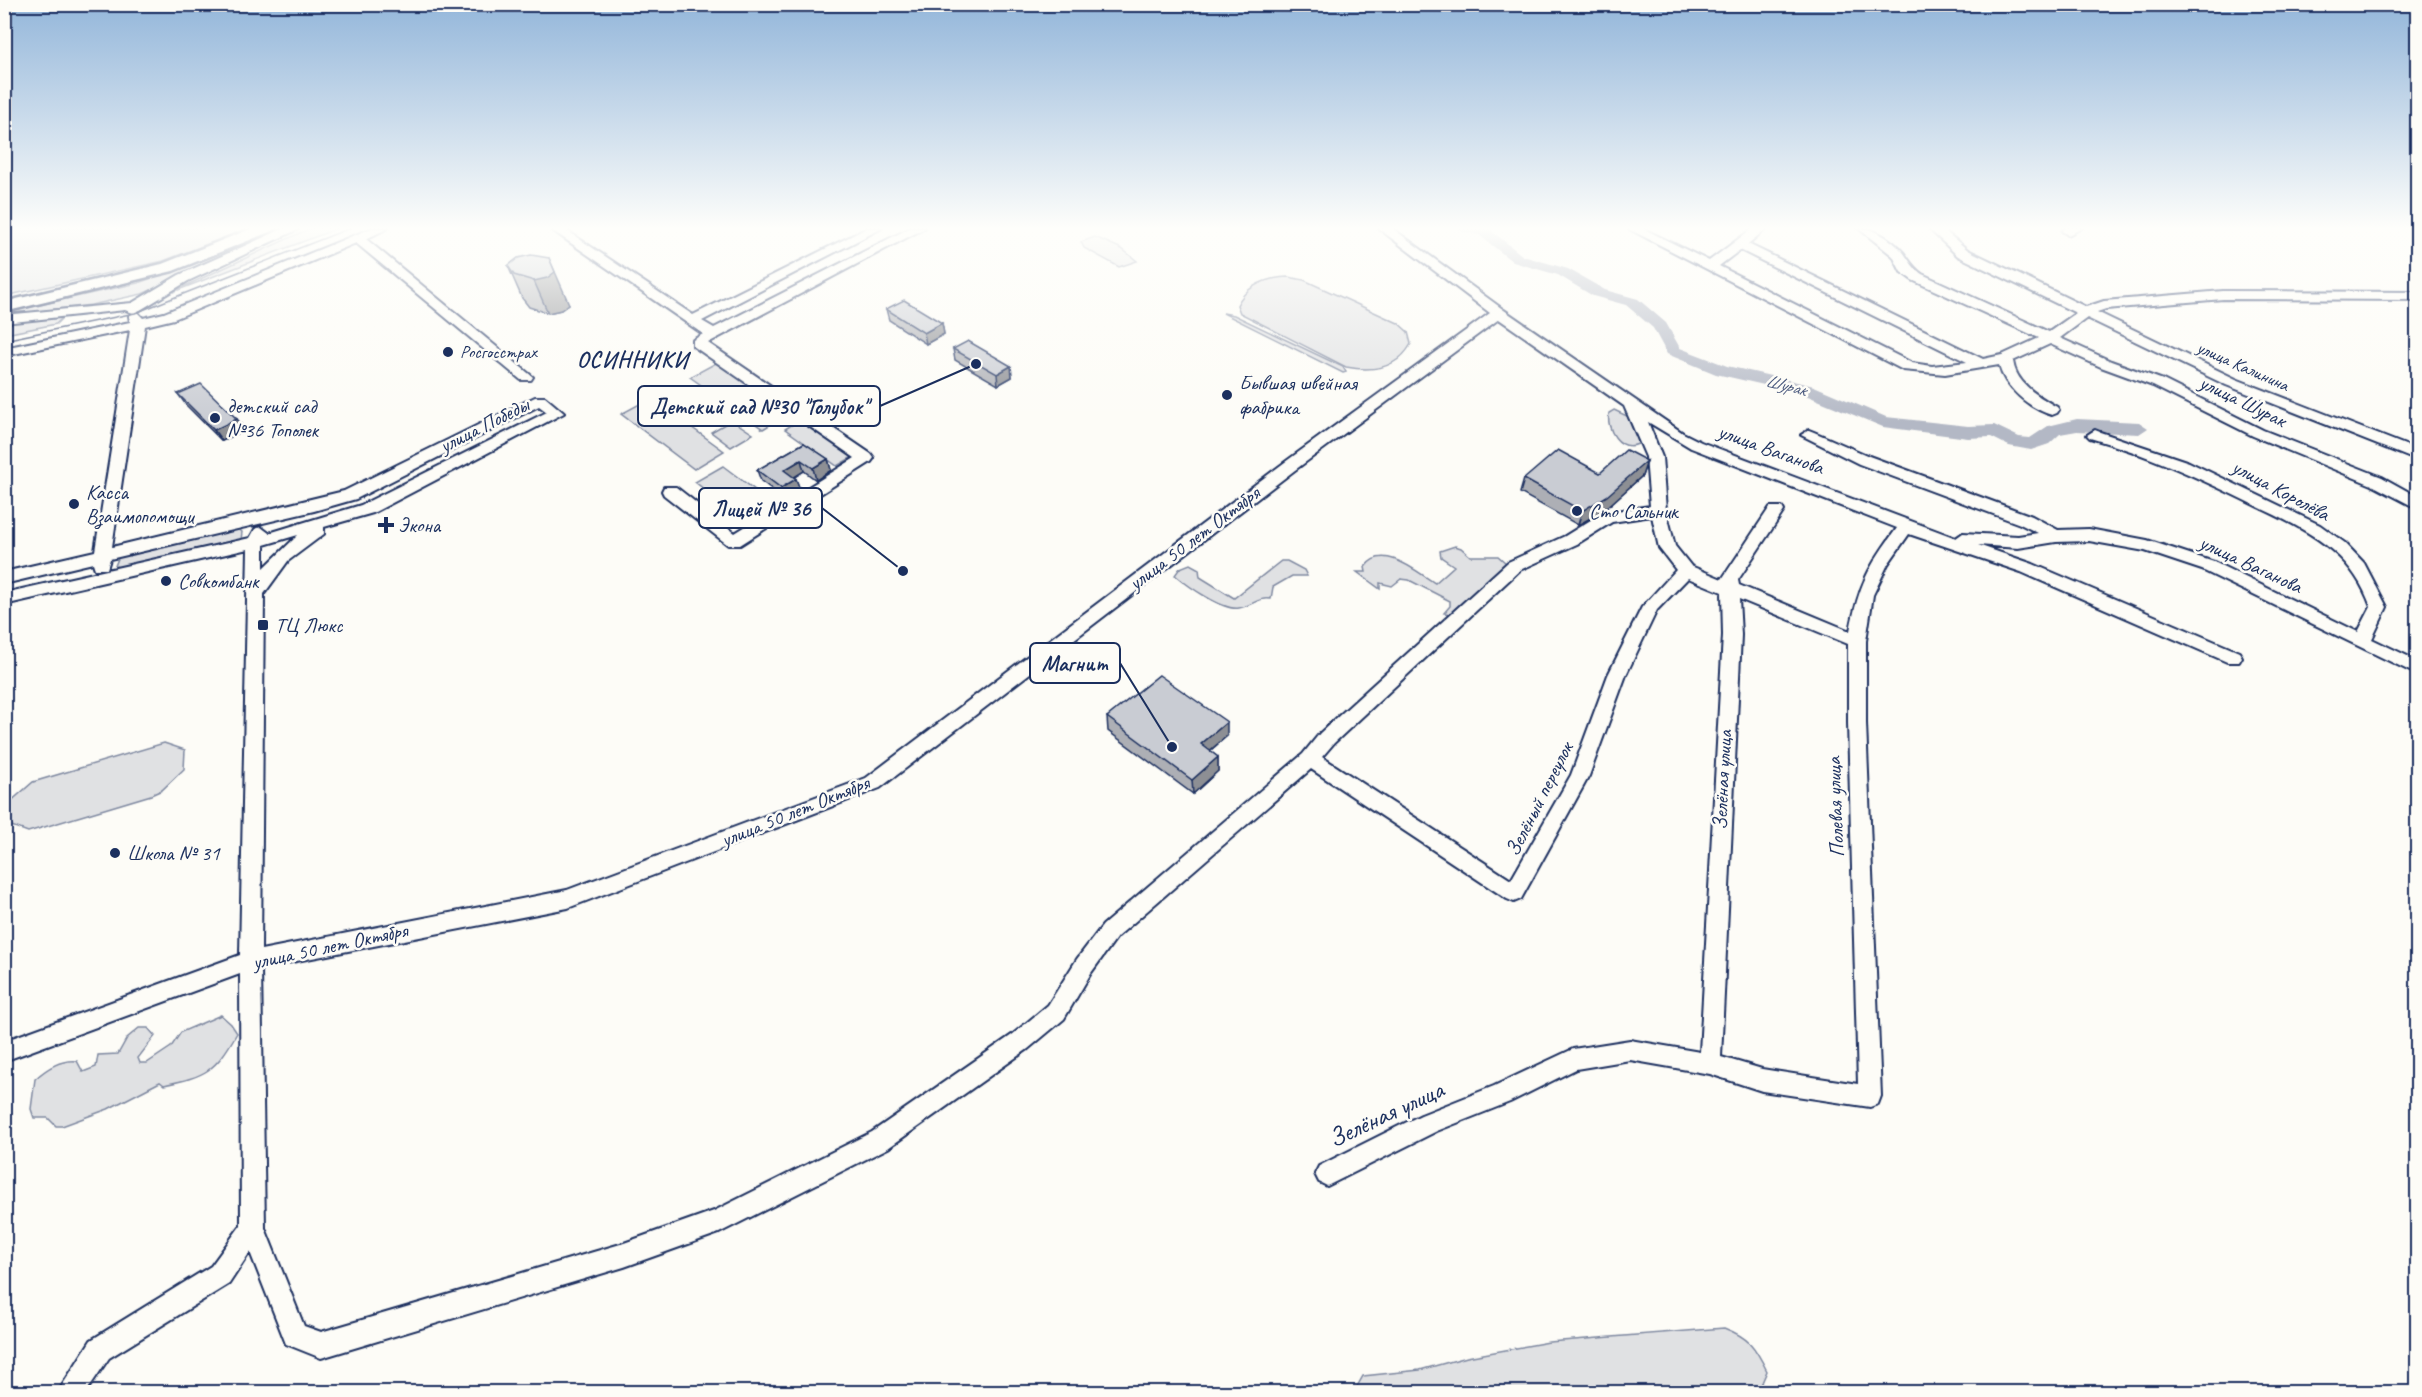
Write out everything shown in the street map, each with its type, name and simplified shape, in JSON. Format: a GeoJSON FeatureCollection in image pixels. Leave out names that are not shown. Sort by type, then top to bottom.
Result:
{"type":"FeatureCollection","features":[{"type":"Feature","properties":{"kind":"main road"},"geometry":{"type":"LineString","coordinates":[[4,307],[61,293]]}},
{"type":"Feature","properties":{"kind":"street"},"geometry":{"type":"LineString","coordinates":[[134,309],[141,301],[155,293]]}},
{"type":"Feature","properties":{"kind":"street"},"geometry":{"type":"LineString","coordinates":[[4,352],[138,325],[169,316],[224,293]]}},
{"type":"Feature","properties":{"kind":"street"},"geometry":{"type":"LineString","coordinates":[[424,293],[526,378]]}},
{"type":"Feature","properties":{"kind":"street"},"geometry":{"type":"LineString","coordinates":[[653,293],[713,334]]}},
{"type":"Feature","properties":{"kind":"street"},"geometry":{"type":"LineString","coordinates":[[693,320],[746,293]]}},
{"type":"Feature","properties":{"kind":"street"},"geometry":{"type":"LineString","coordinates":[[670,491],[734,541],[866,458],[698,343],[792,293]]}},
{"type":"Feature","properties":{"kind":"street","name":"улица Ваганова"},"geometry":{"type":"LineString","coordinates":[[1471,293],[1696,445],[1795,481],[1906,527],[2026,568],[2233,657]]}},
{"type":"Feature","properties":{"kind":"street"},"geometry":{"type":"LineString","coordinates":[[1762,293],[1908,367],[1929,372],[2006,359],[2049,339],[2087,312],[2120,303],[2223,295],[2393,294],[2418,296]]}},
{"type":"Feature","properties":{"kind":"street"},"geometry":{"type":"LineString","coordinates":[[1838,293],[1980,363]]}},
{"type":"Feature","properties":{"kind":"street","name":"улица Шурак"},"geometry":{"type":"LineString","coordinates":[[1951,293],[2049,339],[2158,383],[2258,433],[2377,481],[2418,504]]}},
{"type":"Feature","properties":{"kind":"street","name":"улица Калинина"},"geometry":{"type":"LineString","coordinates":[[2047,293],[2231,382],[2418,456]]}},
{"type":"Feature","properties":{"kind":"street"},"geometry":{"type":"LineString","coordinates":[[4,319],[127,306],[134,309]]}},
{"type":"Feature","properties":{"kind":"street"},"geometry":{"type":"LineString","coordinates":[[99,578],[138,325],[134,309]]}},
{"type":"Feature","properties":{"kind":"street","name":"улица 50 лет Октября"},"geometry":{"type":"LineString","coordinates":[[4,1051],[250,961],[568,898],[873,783],[1290,466],[1499,314]]}},
{"type":"Feature","properties":{"kind":"street"},"geometry":{"type":"LineString","coordinates":[[2006,359],[2005,367],[2018,387],[2052,410]]}},
{"type":"Feature","properties":{"kind":"street","name":"улица Победы"},"geometry":{"type":"LineString","coordinates":[[4,578],[269,518],[350,495],[540,400],[557,413],[367,510],[256,542],[4,599]]}},
{"type":"Feature","properties":{"kind":"street"},"geometry":{"type":"LineString","coordinates":[[1627,400],[1640,421],[1654,457],[1658,510],[1667,548],[1685,570],[1857,641]]}},
{"type":"Feature","properties":{"kind":"street","name":"улица Ваганова"},"geometry":{"type":"LineString","coordinates":[[1809,435],[1875,464],[2026,520],[2056,536]]}},
{"type":"Feature","properties":{"kind":"street","name":"улица Королёва"},"geometry":{"type":"LineString","coordinates":[[2095,435],[2149,452],[2230,487],[2312,528],[2338,547],[2361,570],[2373,588],[2379,607],[2362,643]]}},
{"type":"Feature","properties":{"kind":"street"},"geometry":{"type":"LineString","coordinates":[[269,518],[256,542],[250,961],[253,1228],[295,1335],[321,1345],[613,1258],[719,1221],[880,1140],[1020,1042],[1056,1012],[1084,966],[1110,931],[1310,759],[1327,738],[1514,566],[1571,540],[1608,517],[1658,510]]}},
{"type":"Feature","properties":{"kind":"street","name":"Зелёная улица"},"geometry":{"type":"LineString","coordinates":[[1710,1064],[1732,590],[1730,579],[1743,563],[1776,511]]}},
{"type":"Feature","properties":{"kind":"street"},"geometry":{"type":"LineString","coordinates":[[255,594],[268,573],[284,555],[299,542],[341,517]]}},
{"type":"Feature","properties":{"kind":"street","name":"улица Ваганова"},"geometry":{"type":"LineString","coordinates":[[1906,527],[1964,540],[1992,542],[2018,542],[2056,536],[2116,538],[2179,555],[2256,588],[2418,669]]}},
{"type":"Feature","properties":{"kind":"street","name":"Полевая улица"},"geometry":{"type":"LineString","coordinates":[[1870,1096],[1857,755],[1857,641],[1865,595],[1881,562],[1906,527]]}},
{"type":"Feature","properties":{"kind":"street","name":"Зелёный переулок"},"geometry":{"type":"LineString","coordinates":[[1310,759],[1514,893],[1533,863],[1580,776],[1617,675],[1650,607],[1685,570]]}},
{"type":"Feature","properties":{"kind":"street","name":"Зелёная улица"},"geometry":{"type":"LineString","coordinates":[[1327,1174],[1429,1123],[1502,1094],[1573,1059],[1630,1050],[1710,1064],[1762,1080],[1870,1096]]}},
{"type":"Feature","properties":{"kind":"street"},"geometry":{"type":"LineString","coordinates":[[72,1392],[100,1349],[220,1275],[253,1228]]}},
{"type":"Feature","properties":{"kind":"shaded area"},"geometry":{"type":"Polygon","coordinates":[[[92,293],[144,293],[91,305],[5,315],[4,313],[92,293]]]}},
{"type":"Feature","properties":{"kind":"shaded area"},"geometry":{"type":"Polygon","coordinates":[[[1245,293],[1333,293],[1398,323],[1408,332],[1411,344],[1398,359],[1383,367],[1365,369],[1346,367],[1240,313],[1237,305],[1245,293]]]}},
{"type":"Feature","properties":{"kind":"shaded area"},"geometry":{"type":"Polygon","coordinates":[[[1223,313],[1234,315],[1343,367],[1346,372],[1343,373],[1223,313]]]}},
{"type":"Feature","properties":{"kind":"shaded area"},"geometry":{"type":"Polygon","coordinates":[[[64,316],[56,324],[5,334],[5,322],[64,316]]]}},
{"type":"Feature","properties":{"kind":"shaded area"},"geometry":{"type":"Polygon","coordinates":[[[718,362],[791,412],[763,429],[690,377],[718,362]]]}},
{"type":"Feature","properties":{"kind":"shaded area"},"geometry":{"type":"Polygon","coordinates":[[[651,398],[724,451],[694,469],[621,414],[651,398]]]}},
{"type":"Feature","properties":{"kind":"shaded area"},"geometry":{"type":"Polygon","coordinates":[[[1614,410],[1627,416],[1637,435],[1638,444],[1625,445],[1615,438],[1609,419],[1609,413],[1614,410]]]}},
{"type":"Feature","properties":{"kind":"shaded area"},"geometry":{"type":"Polygon","coordinates":[[[803,418],[856,455],[837,466],[785,429],[803,418]]]}},
{"type":"Feature","properties":{"kind":"shaded area"},"geometry":{"type":"Polygon","coordinates":[[[732,420],[753,434],[731,447],[711,432],[732,420]]]}},
{"type":"Feature","properties":{"kind":"shaded area"},"geometry":{"type":"Polygon","coordinates":[[[723,466],[775,505],[746,522],[695,482],[723,466]]]}},
{"type":"Feature","properties":{"kind":"shaded area"},"geometry":{"type":"Polygon","coordinates":[[[238,528],[242,532],[241,540],[117,569],[115,566],[119,556],[238,528]]]}},
{"type":"Feature","properties":{"kind":"shaded area"},"geometry":{"type":"Polygon","coordinates":[[[1455,546],[1470,556],[1498,556],[1506,563],[1451,614],[1444,613],[1450,606],[1450,601],[1409,580],[1401,579],[1392,586],[1380,583],[1380,589],[1357,572],[1366,572],[1365,567],[1372,560],[1381,557],[1390,558],[1410,567],[1435,583],[1454,566],[1441,557],[1440,551],[1455,546]]]}},
{"type":"Feature","properties":{"kind":"shaded area"},"geometry":{"type":"Polygon","coordinates":[[[1281,561],[1287,561],[1304,570],[1307,576],[1292,576],[1273,587],[1271,599],[1262,599],[1239,608],[1215,602],[1175,575],[1180,568],[1190,564],[1199,569],[1200,577],[1234,598],[1281,561]]]}},
{"type":"Feature","properties":{"kind":"shaded area"},"geometry":{"type":"Polygon","coordinates":[[[164,743],[185,750],[184,769],[162,790],[28,832],[6,824],[5,812],[9,803],[33,782],[164,743]]]}},
{"type":"Feature","properties":{"kind":"shaded area"},"geometry":{"type":"Polygon","coordinates":[[[221,1015],[237,1033],[215,1064],[200,1075],[164,1085],[160,1082],[108,1109],[62,1126],[56,1126],[48,1118],[34,1118],[31,1109],[35,1079],[49,1068],[71,1061],[77,1061],[83,1072],[96,1067],[98,1055],[118,1054],[127,1038],[139,1028],[148,1028],[155,1036],[138,1058],[140,1063],[147,1063],[171,1047],[181,1032],[221,1015]]]}},
{"type":"Feature","properties":{"kind":"shaded area"},"geometry":{"type":"Polygon","coordinates":[[[1724,1328],[1751,1344],[1763,1363],[1767,1371],[1758,1392],[1354,1392],[1363,1376],[1420,1370],[1467,1357],[1549,1342],[1724,1328]]]}},
{"type":"Feature","properties":{"kind":"building"},"geometry":{"type":"Polygon","coordinates":[[[904,300],[942,323],[924,333],[886,309],[904,300]]]}},
{"type":"Feature","properties":{"kind":"building"},"geometry":{"type":"Polygon","coordinates":[[[968,341],[1011,366],[997,374],[953,349],[968,341]]]}},
{"type":"Feature","properties":{"kind":"building","name":"детский сад №36 Тополек"},"geometry":{"type":"Polygon","coordinates":[[[201,384],[237,419],[214,430],[178,394],[201,384]]]}},
{"type":"Feature","properties":{"kind":"building"},"geometry":{"type":"Polygon","coordinates":[[[804,443],[828,459],[813,468],[801,460],[784,470],[796,479],[781,488],[757,470],[804,443]]]}},
{"type":"Feature","properties":{"kind":"building"},"geometry":{"type":"Polygon","coordinates":[[[1558,450],[1600,473],[1626,450],[1647,461],[1607,496],[1582,511],[1524,479],[1558,450]]]}},
{"type":"Feature","properties":{"kind":"building"},"geometry":{"type":"Polygon","coordinates":[[[1159,675],[1227,722],[1201,744],[1218,757],[1192,780],[1107,717],[1159,675]]]}},
{"type":"Feature","properties":{"kind":"waterway","name":"Шурак"},"geometry":{"type":"LineString","coordinates":[[1600,293],[1632,302],[1660,326],[1673,351],[1722,370],[1808,390],[1883,422],[1968,432],[1994,431],[2015,442],[2031,444],[2043,440],[2054,430],[2077,425],[2139,428]]}},
{"type":"Feature","properties":{"kind":"tram line"},"geometry":{"type":"LineString","coordinates":[[4,340],[135,313],[185,293]]}},
{"type":"Feature","properties":{"kind":"place","name":"Росгосстрах"},"geometry":{"type":"Point","coordinates":[448,352]}},
{"type":"Feature","properties":{"kind":"place","name":"Детский сад №30 \"Голубок\""},"geometry":{"type":"Point","coordinates":[976,364]}},
{"type":"Feature","properties":{"kind":"place","name":"Бывшая швейная фабрика"},"geometry":{"type":"Point","coordinates":[1227,395]}},
{"type":"Feature","properties":{"kind":"place","name":"детский сад №36 Тополек"},"geometry":{"type":"Point","coordinates":[215,418]}},
{"type":"Feature","properties":{"kind":"place","name":"Касса Взаимопомощи"},"geometry":{"type":"Point","coordinates":[74,504]}},
{"type":"Feature","properties":{"kind":"place","name":"Сто Сальник"},"geometry":{"type":"Point","coordinates":[1577,511]}},
{"type":"Feature","properties":{"kind":"place","name":"Экона"},"geometry":{"type":"Point","coordinates":[386,525]}},
{"type":"Feature","properties":{"kind":"place","name":"Лицей № 36"},"geometry":{"type":"Point","coordinates":[903,571]}},
{"type":"Feature","properties":{"kind":"place","name":"Совкомбанк"},"geometry":{"type":"Point","coordinates":[166,581]}},
{"type":"Feature","properties":{"kind":"place","name":"ТЦ Люкс"},"geometry":{"type":"Point","coordinates":[263,625]}},
{"type":"Feature","properties":{"kind":"place","name":"Магнит"},"geometry":{"type":"Point","coordinates":[1172,747]}},
{"type":"Feature","properties":{"kind":"place","name":"Школа № 31"},"geometry":{"type":"Point","coordinates":[115,853]}},
{"type":"Feature","properties":{"kind":"district","name":"ОСИННИКИ"},"geometry":{"type":"Point","coordinates":[633,360]}}]}
